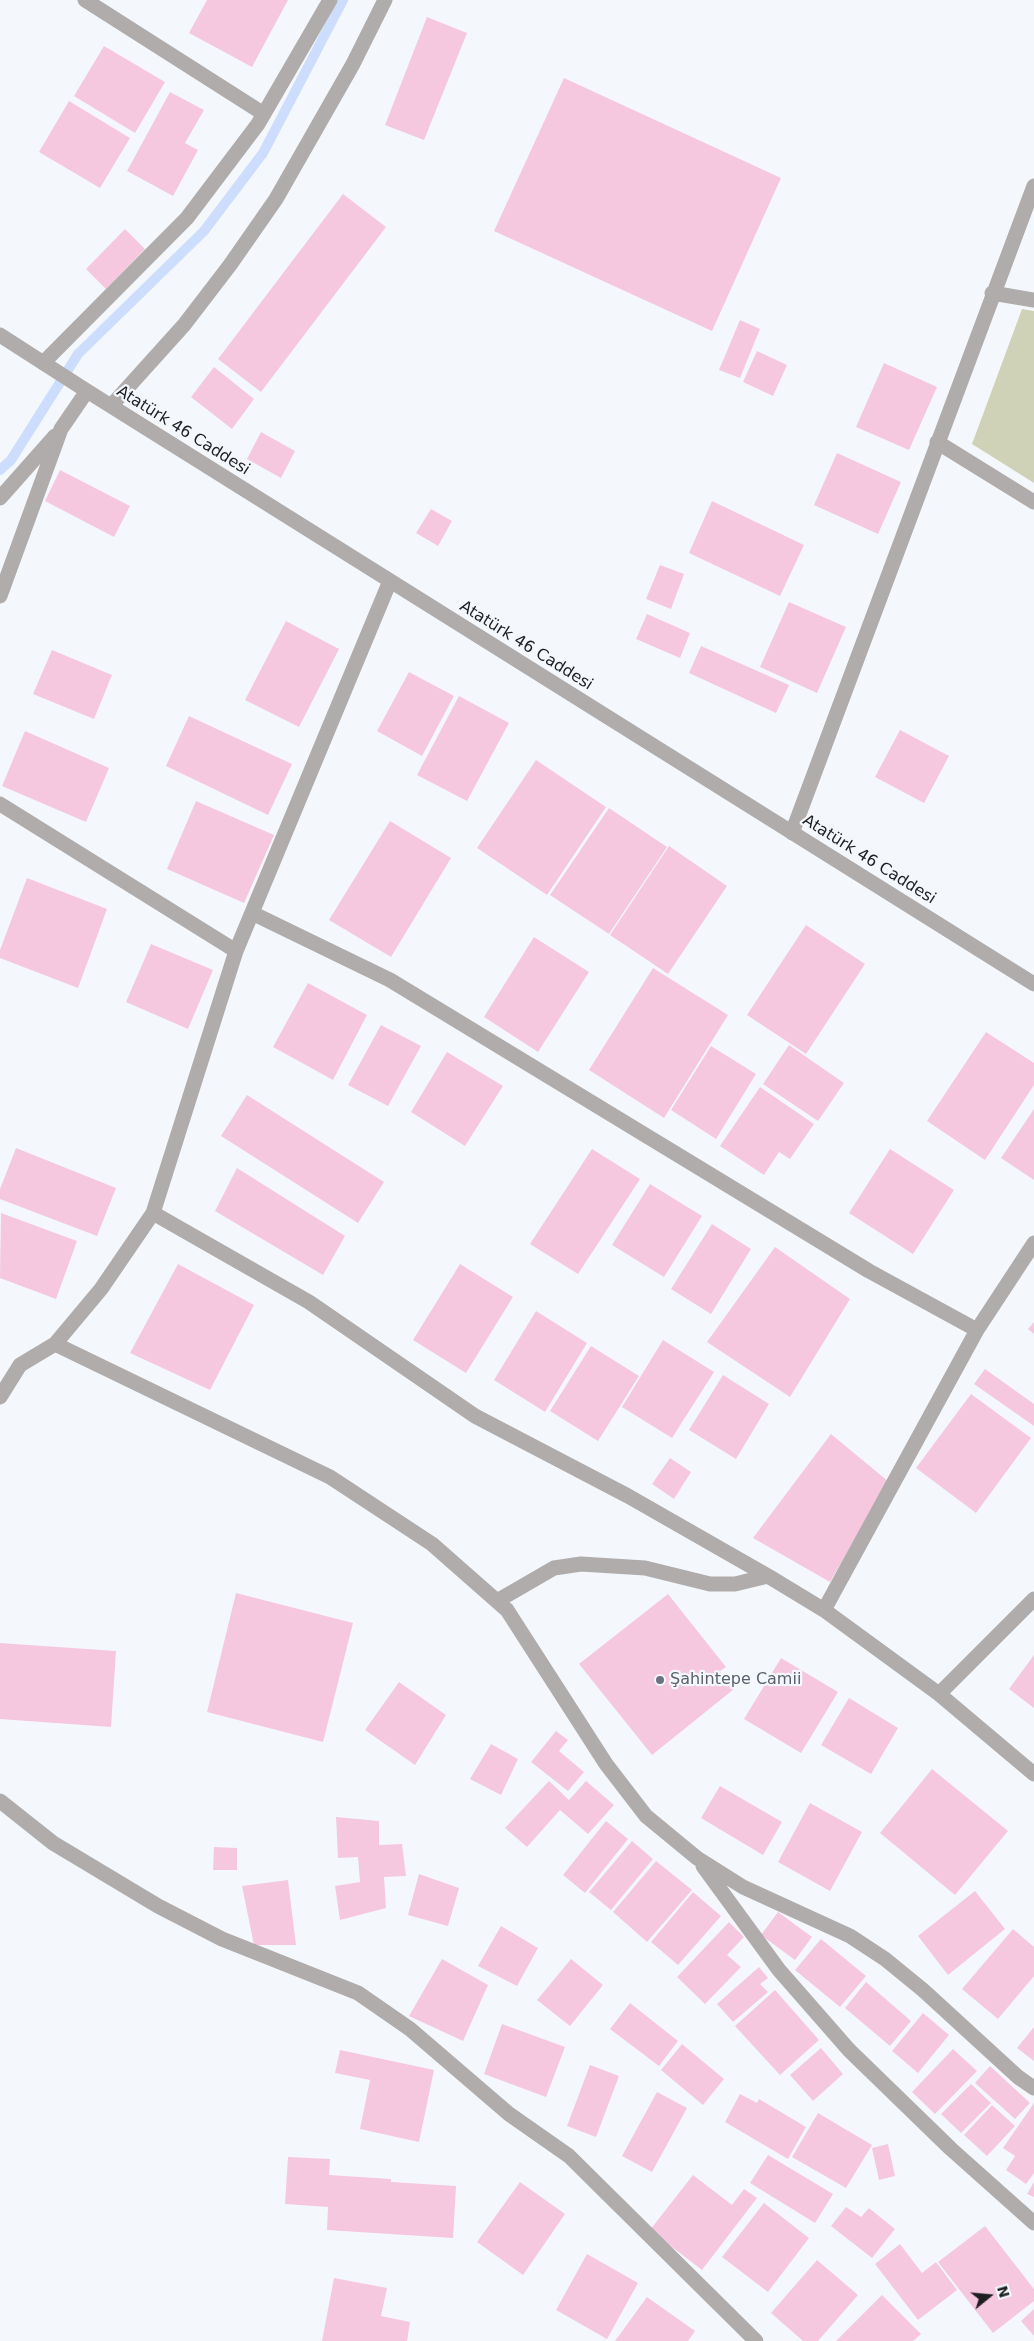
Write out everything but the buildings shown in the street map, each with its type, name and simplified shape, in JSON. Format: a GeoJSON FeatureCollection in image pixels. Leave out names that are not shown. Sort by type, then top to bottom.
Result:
{"type":"FeatureCollection","features":[{"type":"Feature","properties":{"kind":"street"},"geometry":{"type":"LineString","coordinates":[[85,0],[264,114]]}},
{"type":"Feature","properties":{"kind":"street"},"geometry":{"type":"LineString","coordinates":[[44,363],[187,218],[264,114],[330,0]]}},
{"type":"Feature","properties":{"kind":"street"},"geometry":{"type":"LineString","coordinates":[[110,406],[184,324],[230,265],[276,199],[353,64],[384,0]]}},
{"type":"Feature","properties":{"kind":"street"},"geometry":{"type":"LineString","coordinates":[[792,833],[992,293],[1034,186]]}},
{"type":"Feature","properties":{"kind":"street"},"geometry":{"type":"LineString","coordinates":[[992,293],[1034,300]]}},
{"type":"Feature","properties":{"kind":"street","name":"Atatürk 46 Caddesi"},"geometry":{"type":"LineString","coordinates":[[0,335],[110,406],[1034,984]]}},
{"type":"Feature","properties":{"kind":"street"},"geometry":{"type":"LineString","coordinates":[[0,498],[61,430],[87,391]]}},
{"type":"Feature","properties":{"kind":"street"},"geometry":{"type":"LineString","coordinates":[[0,596],[61,430]]}},
{"type":"Feature","properties":{"kind":"street"},"geometry":{"type":"LineString","coordinates":[[937,442],[1034,502]]}},
{"type":"Feature","properties":{"kind":"street"},"geometry":{"type":"LineString","coordinates":[[0,1397],[20,1365],[55,1344],[101,1289],[152,1213],[236,951],[390,581]]}},
{"type":"Feature","properties":{"kind":"street"},"geometry":{"type":"LineString","coordinates":[[0,804],[236,951]]}},
{"type":"Feature","properties":{"kind":"street"},"geometry":{"type":"LineString","coordinates":[[252,913],[390,980],[869,1271],[977,1330]]}},
{"type":"Feature","properties":{"kind":"street"},"geometry":{"type":"LineString","coordinates":[[152,1213],[310,1302],[475,1416],[628,1496],[824,1610],[939,1694],[1034,1774]]}},
{"type":"Feature","properties":{"kind":"street"},"geometry":{"type":"LineString","coordinates":[[824,1610],[977,1330],[1034,1243]]}},
{"type":"Feature","properties":{"kind":"street"},"geometry":{"type":"LineString","coordinates":[[55,1344],[330,1477],[432,1544],[507,1610],[606,1764],[646,1816],[697,1858],[743,1887],[850,1936],[885,1959],[923,1990],[1018,2077],[1034,2088]]}},
{"type":"Feature","properties":{"kind":"street"},"geometry":{"type":"LineString","coordinates":[[497,1602],[554,1568],[581,1564],[645,1568],[710,1584],[735,1584],[768,1576]]}},
{"type":"Feature","properties":{"kind":"street"},"geometry":{"type":"LineString","coordinates":[[939,1694],[1034,1599]]}},
{"type":"Feature","properties":{"kind":"street"},"geometry":{"type":"LineString","coordinates":[[0,1801],[53,1843],[158,1906],[222,1939],[358,1993],[410,2029],[509,2114],[569,2156],[756,2341]]}},
{"type":"Feature","properties":{"kind":"street"},"geometry":{"type":"LineString","coordinates":[[697,1858],[779,1970],[842,2043],[951,2150],[1034,2222]]}},
{"type":"Feature","properties":{"kind":"green space"},"geometry":{"type":"Polygon","coordinates":[[[1022,309],[1034,311],[1034,483],[972,444],[1022,309]]]}},
{"type":"Feature","properties":{"kind":"waterway"},"geometry":{"type":"LineString","coordinates":[[0,470],[11,460],[78,354],[204,231],[263,153],[343,0]]}},
{"type":"Feature","properties":{"kind":"place","name":"Şahintepe Camii"},"geometry":{"type":"Point","coordinates":[660,1680]}}]}
